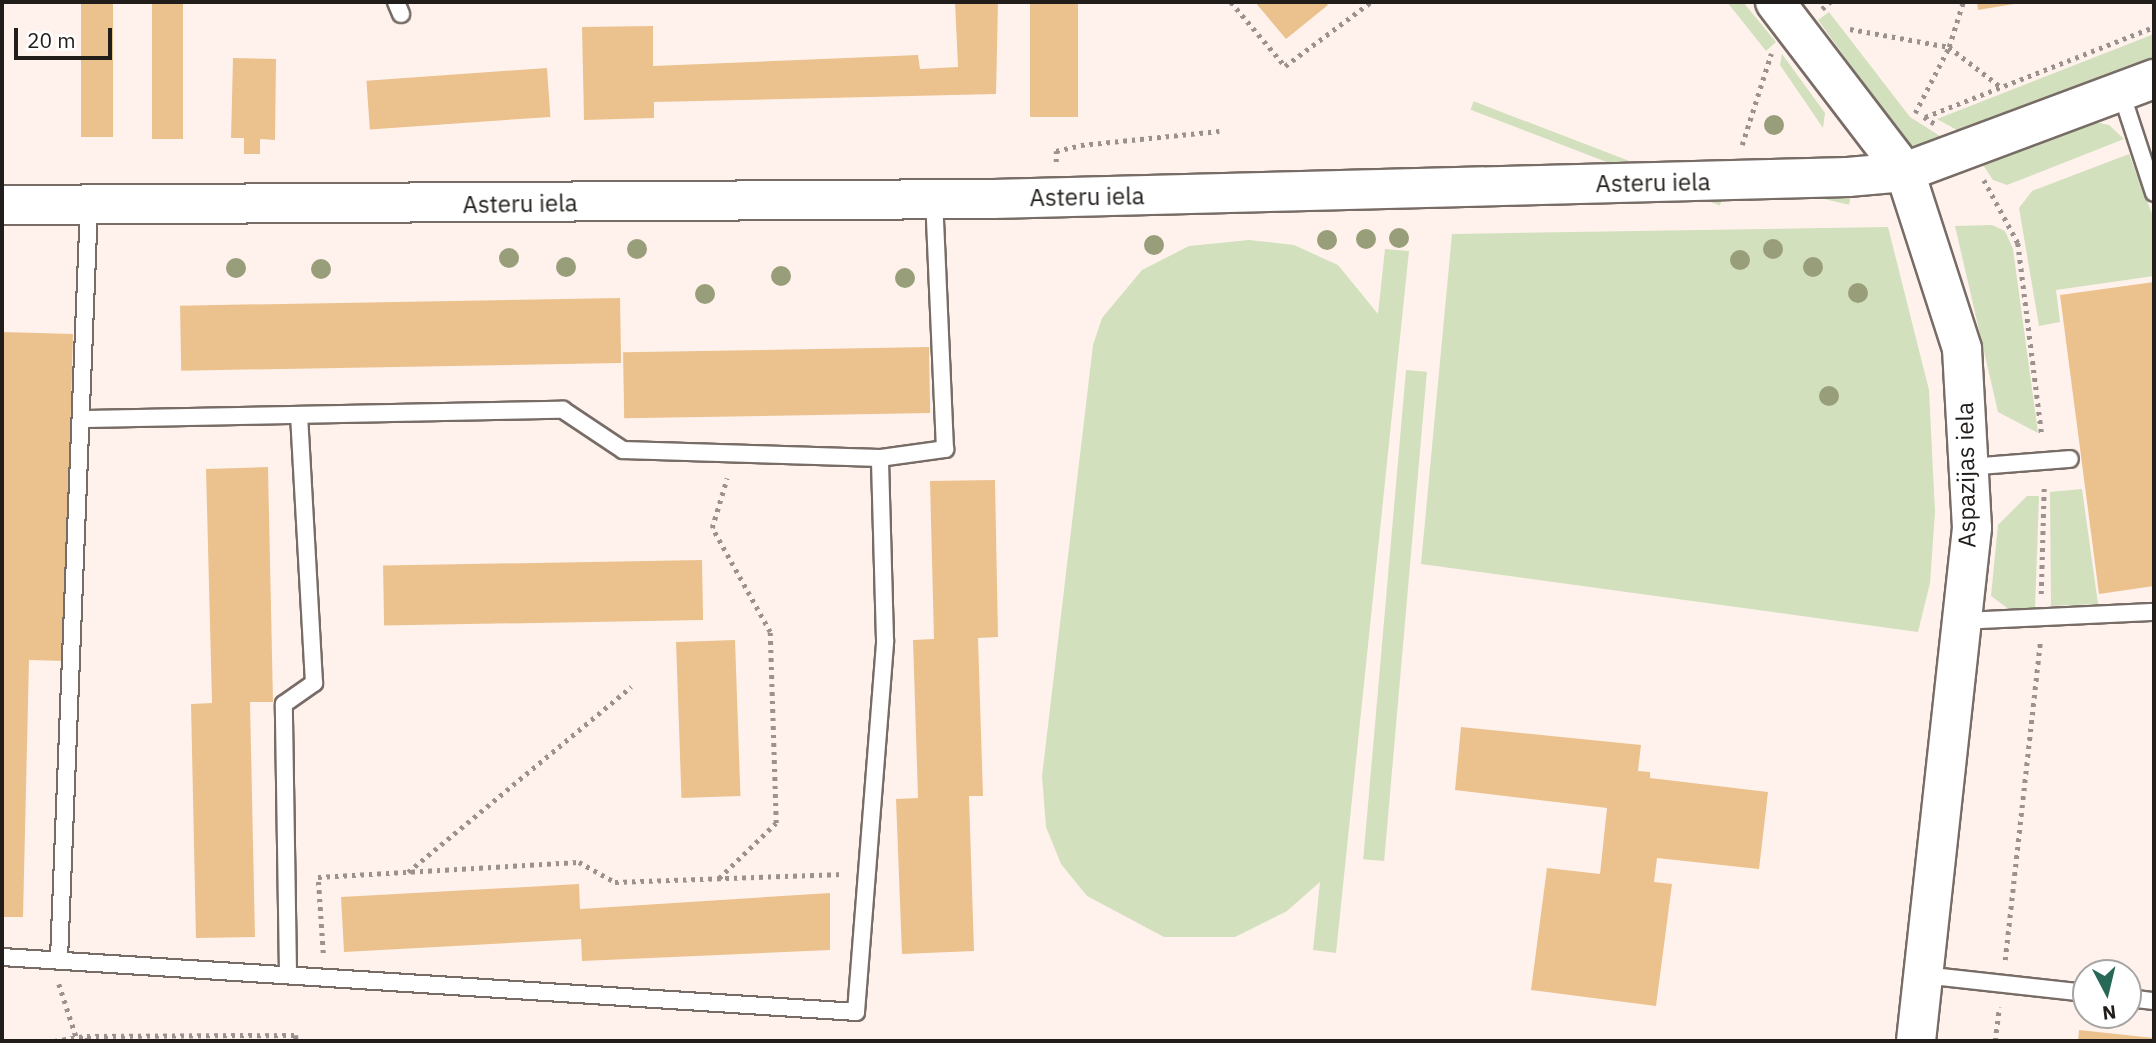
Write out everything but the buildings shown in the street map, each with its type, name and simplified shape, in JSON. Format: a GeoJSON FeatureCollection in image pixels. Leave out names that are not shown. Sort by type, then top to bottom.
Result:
{"type":"FeatureCollection","features":[{"type":"Feature","properties":{"kind":"street","name":"Aspazijas iela"},"geometry":{"type":"LineString","coordinates":[[1774,2],[1905,172],[1962,349],[1972,528],[1916,1041]]}},
{"type":"Feature","properties":{"kind":"street","name":"Asteru iela"},"geometry":{"type":"LineString","coordinates":[[2,205],[89,207],[1058,197],[1905,172],[2137,85]]}},
{"type":"Feature","properties":{"kind":"lane"},"geometry":{"type":"LineString","coordinates":[[2137,85],[2154,193]]}},
{"type":"Feature","properties":{"kind":"lane"},"geometry":{"type":"LineString","coordinates":[[82,419],[564,410],[623,450],[880,458],[945,449],[934,198]]}},
{"type":"Feature","properties":{"kind":"lane"},"geometry":{"type":"LineString","coordinates":[[55,959],[82,419],[89,207]]}},
{"type":"Feature","properties":{"kind":"lane"},"geometry":{"type":"LineString","coordinates":[[288,973],[285,704],[314,683],[299,415]]}},
{"type":"Feature","properties":{"kind":"lane"},"geometry":{"type":"LineString","coordinates":[[2,957],[324,975],[856,1012],[885,640],[880,458]]}},
{"type":"Feature","properties":{"kind":"lane"},"geometry":{"type":"LineString","coordinates":[[1968,467],[2070,459]]}},
{"type":"Feature","properties":{"kind":"lane"},"geometry":{"type":"LineString","coordinates":[[1962,621],[2154,612]]}},
{"type":"Feature","properties":{"kind":"lane"},"geometry":{"type":"LineString","coordinates":[[1923,975],[2072,991]]}},
{"type":"Feature","properties":{"kind":"path"},"geometry":{"type":"LineString","coordinates":[[1231,2],[1285,66],[1371,2]]}},
{"type":"Feature","properties":{"kind":"path"},"geometry":{"type":"LineString","coordinates":[[1915,113],[1949,47],[1963,2]]}},
{"type":"Feature","properties":{"kind":"path"},"geometry":{"type":"LineString","coordinates":[[1924,117],[2154,27]]}},
{"type":"Feature","properties":{"kind":"path"},"geometry":{"type":"LineString","coordinates":[[1850,29],[1949,47],[2001,87]]}},
{"type":"Feature","properties":{"kind":"path"},"geometry":{"type":"LineString","coordinates":[[1740,150],[1766,58]]}},
{"type":"Feature","properties":{"kind":"path"},"geometry":{"type":"LineString","coordinates":[[1058,197],[1055,151],[1219,131]]}},
{"type":"Feature","properties":{"kind":"path"},"geometry":{"type":"LineString","coordinates":[[719,878],[776,823],[770,632],[712,528],[734,453]]}},
{"type":"Feature","properties":{"kind":"path"},"geometry":{"type":"LineString","coordinates":[[407,872],[631,687]]}},
{"type":"Feature","properties":{"kind":"path"},"geometry":{"type":"LineString","coordinates":[[324,975],[318,877],[579,862],[615,882],[867,873]]}},
{"type":"Feature","properties":{"kind":"path"},"geometry":{"type":"LineString","coordinates":[[55,959],[76,1036]]}},
{"type":"Feature","properties":{"kind":"path"},"geometry":{"type":"LineString","coordinates":[[54,1041],[76,1036],[87,1039],[296,1035],[296,1041]]}},
{"type":"Feature","properties":{"kind":"green space"},"geometry":{"type":"Polygon","coordinates":[[[1727,2],[1743,2],[1776,42],[1766,51],[1727,2]]]}},
{"type":"Feature","properties":{"kind":"green space"},"geometry":{"type":"Polygon","coordinates":[[[1829,12],[1910,117],[1948,141],[1909,146],[1818,20],[1829,12]]]}},
{"type":"Feature","properties":{"kind":"green space"},"geometry":{"type":"Polygon","coordinates":[[[2154,34],[2154,64],[1964,134],[1937,119],[2154,34]]]}},
{"type":"Feature","properties":{"kind":"green space"},"geometry":{"type":"Polygon","coordinates":[[[1782,54],[1825,113],[1823,128],[1780,65],[1782,54]]]}},
{"type":"Feature","properties":{"kind":"green space"},"geometry":{"type":"Polygon","coordinates":[[[1474,101],[1723,197],[1720,205],[1471,110],[1474,101]]]}},
{"type":"Feature","properties":{"kind":"green space"},"geometry":{"type":"Polygon","coordinates":[[[2090,121],[2109,125],[2124,139],[2007,185],[1993,180],[1981,162],[2090,121]]]}},
{"type":"Feature","properties":{"kind":"green space"},"geometry":{"type":"Polygon","coordinates":[[[2129,154],[2154,219],[2154,276],[2056,290],[2060,322],[2039,326],[2019,208],[2032,191],[2129,154]]]}},
{"type":"Feature","properties":{"kind":"green space"},"geometry":{"type":"Polygon","coordinates":[[[1744,171],[1851,196],[1849,205],[1742,180],[1744,171]]]}},
{"type":"Feature","properties":{"kind":"green space"},"geometry":{"type":"Polygon","coordinates":[[[1992,225],[2005,231],[2013,249],[2038,433],[1998,412],[1955,226],[1992,225]]]}},
{"type":"Feature","properties":{"kind":"green space"},"geometry":{"type":"Polygon","coordinates":[[[1888,227],[1929,390],[1935,512],[1930,583],[1918,632],[1421,564],[1452,234],[1888,227]]]}},
{"type":"Feature","properties":{"kind":"green space"},"geometry":{"type":"Polygon","coordinates":[[[1249,240],[1294,245],[1338,265],[1378,314],[1385,249],[1409,251],[1336,953],[1313,950],[1320,882],[1287,911],[1235,937],[1164,937],[1087,896],[1061,864],[1046,827],[1042,776],[1093,345],[1102,318],[1142,270],[1189,246],[1249,240]]]}},
{"type":"Feature","properties":{"kind":"green space"},"geometry":{"type":"Polygon","coordinates":[[[1406,370],[1427,372],[1384,861],[1363,859],[1406,370]]]}},
{"type":"Feature","properties":{"kind":"green space"},"geometry":{"type":"Polygon","coordinates":[[[2082,489],[2098,604],[2051,606],[2050,492],[2082,489]]]}},
{"type":"Feature","properties":{"kind":"green space"},"geometry":{"type":"Polygon","coordinates":[[[2027,496],[2039,496],[2035,609],[2010,610],[1991,596],[1998,525],[2027,496]]]}}]}
